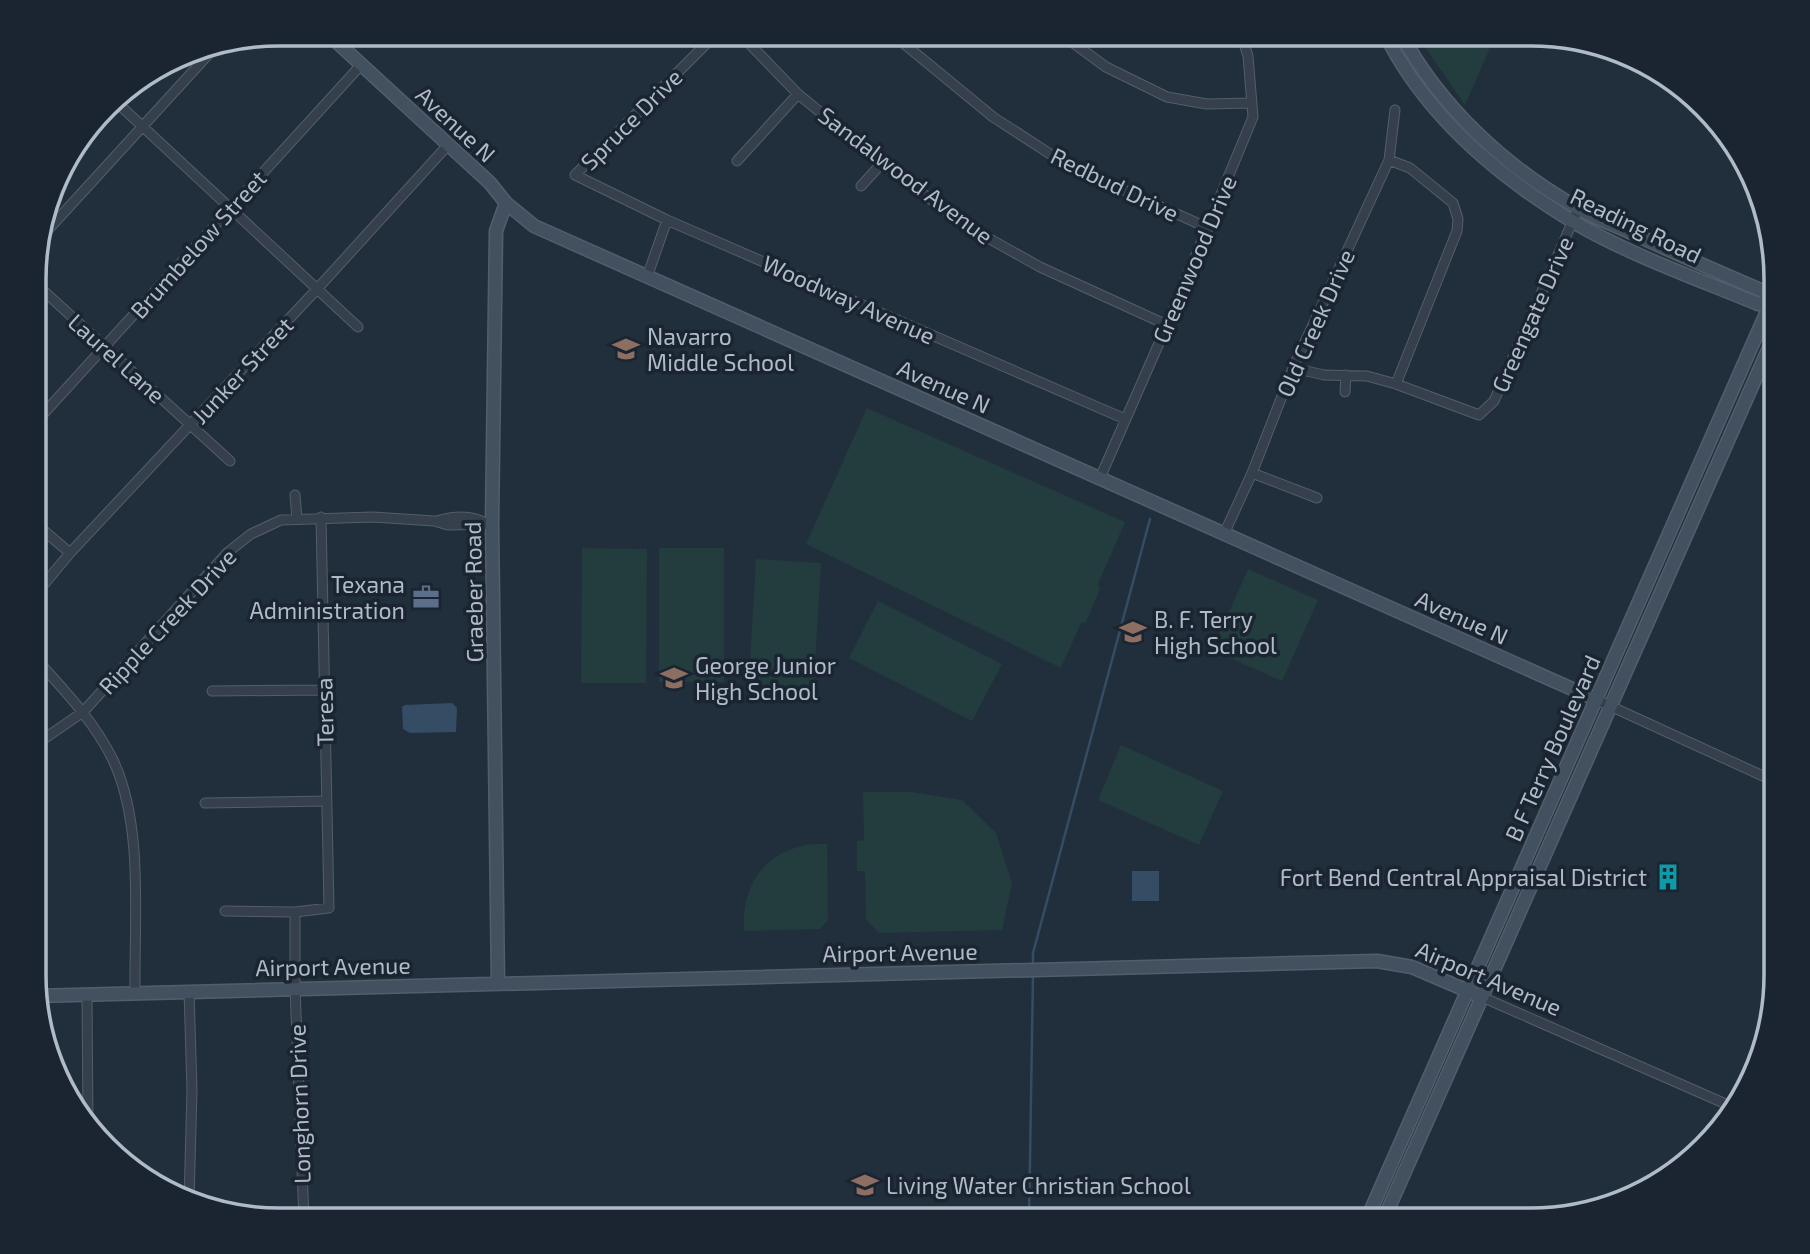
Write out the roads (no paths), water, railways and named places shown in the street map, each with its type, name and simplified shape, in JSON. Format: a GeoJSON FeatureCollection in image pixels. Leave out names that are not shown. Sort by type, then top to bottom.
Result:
{"type":"FeatureCollection","features":[{"type":"Feature","properties":{"kind":"street","name":"Avenue N"},"geometry":{"type":"LineString","coordinates":[[341,46],[490,183],[506,203],[534,226],[1597,700]]}},
{"type":"Feature","properties":{"kind":"street","name":"Spruce Drive"},"geometry":{"type":"LineString","coordinates":[[575,175],[704,46]]}},
{"type":"Feature","properties":{"kind":"street","name":"Sandalwood Avenue"},"geometry":{"type":"LineString","coordinates":[[752,46],[799,94],[883,163],[965,225],[1029,261],[1167,325]]}},
{"type":"Feature","properties":{"kind":"street","name":"Redbud Drive"},"geometry":{"type":"LineString","coordinates":[[907,46],[993,117],[1064,163],[1208,229]]}},
{"type":"Feature","properties":{"kind":"street"},"geometry":{"type":"LineString","coordinates":[[1077,46],[1106,67],[1167,97],[1207,104],[1251,103]]}},
{"type":"Feature","properties":{"kind":"street","name":"Greenwood Drive"},"geometry":{"type":"LineString","coordinates":[[1100,478],[1208,229],[1253,117],[1245,46]]}},
{"type":"Feature","properties":{"kind":"street","name":"Reading Road"},"geometry":{"type":"LineString","coordinates":[[1391,46],[1435,110],[1489,164],[1573,221],[1641,254],[1758,304],[1764,302]]}},
{"type":"Feature","properties":{"kind":"street","name":"Reading Road"},"geometry":{"type":"LineString","coordinates":[[1409,46],[1434,85],[1462,118],[1539,185],[1578,209],[1764,292]]}},
{"type":"Feature","properties":{"kind":"street"},"geometry":{"type":"LineString","coordinates":[[52,226],[207,57]]}},
{"type":"Feature","properties":{"kind":"street","name":"Brumbelow Street"},"geometry":{"type":"LineString","coordinates":[[46,411],[361,65]]}},
{"type":"Feature","properties":{"kind":"street"},"geometry":{"type":"LineString","coordinates":[[737,161],[799,94]]}},
{"type":"Feature","properties":{"kind":"street"},"geometry":{"type":"LineString","coordinates":[[121,107],[358,327]]}},
{"type":"Feature","properties":{"kind":"street","name":"Old Creek Drive"},"geometry":{"type":"LineString","coordinates":[[1224,534],[1252,473],[1293,368],[1389,159],[1395,110]]}},
{"type":"Feature","properties":{"kind":"street","name":"Junker Street"},"geometry":{"type":"LineString","coordinates":[[46,582],[448,145]]}},
{"type":"Feature","properties":{"kind":"street"},"geometry":{"type":"LineString","coordinates":[[1293,368],[1324,374],[1367,376],[1396,384],[1457,231],[1453,203],[1410,168],[1389,159]]}},
{"type":"Feature","properties":{"kind":"street"},"geometry":{"type":"LineString","coordinates":[[861,186],[883,163]]}},
{"type":"Feature","properties":{"kind":"street","name":"Woodway Avenue"},"geometry":{"type":"LineString","coordinates":[[575,175],[667,220],[1125,419]]}},
{"type":"Feature","properties":{"kind":"street","name":"Graeber Road"},"geometry":{"type":"LineString","coordinates":[[498,983],[489,524],[496,231],[506,203]]}},
{"type":"Feature","properties":{"kind":"street","name":"Greengate Drive"},"geometry":{"type":"LineString","coordinates":[[1396,384],[1479,415],[1494,401],[1578,209]]}},
{"type":"Feature","properties":{"kind":"street"},"geometry":{"type":"LineString","coordinates":[[647,277],[667,220]]}},
{"type":"Feature","properties":{"kind":"street","name":"Laurel Lane"},"geometry":{"type":"LineString","coordinates":[[46,293],[230,461]]}},
{"type":"Feature","properties":{"kind":"street","name":"B F Terry Boulevard"},"geometry":{"type":"LineString","coordinates":[[1372,1208],[1764,324]]}},
{"type":"Feature","properties":{"kind":"street","name":"B F Terry Boulevard"},"geometry":{"type":"LineString","coordinates":[[1389,1208],[1764,359]]}},
{"type":"Feature","properties":{"kind":"street"},"geometry":{"type":"LineString","coordinates":[[1345,392],[1346,375]]}},
{"type":"Feature","properties":{"kind":"street"},"geometry":{"type":"LineString","coordinates":[[1252,473],[1317,498]]}},
{"type":"Feature","properties":{"kind":"street"},"geometry":{"type":"LineString","coordinates":[[295,495],[298,519]]}},
{"type":"Feature","properties":{"kind":"street","name":"Ripple Creek Drive"},"geometry":{"type":"LineString","coordinates":[[46,737],[83,712],[228,552],[261,529],[281,520],[321,517],[434,521],[448,517],[477,517],[489,524]]}},
{"type":"Feature","properties":{"kind":"street","name":"Teresa"},"geometry":{"type":"LineString","coordinates":[[295,912],[330,908],[321,517]]}},
{"type":"Feature","properties":{"kind":"street"},"geometry":{"type":"LineString","coordinates":[[46,533],[70,554]]}},
{"type":"Feature","properties":{"kind":"street"},"geometry":{"type":"LineString","coordinates":[[46,670],[83,712],[113,760],[124,793],[134,832],[135,992]]}},
{"type":"Feature","properties":{"kind":"street"},"geometry":{"type":"LineString","coordinates":[[212,691],[324,690]]}},
{"type":"Feature","properties":{"kind":"street"},"geometry":{"type":"LineString","coordinates":[[1597,700],[1764,777]]}},
{"type":"Feature","properties":{"kind":"street"},"geometry":{"type":"LineString","coordinates":[[205,803],[326,801]]}},
{"type":"Feature","properties":{"kind":"street"},"geometry":{"type":"LineString","coordinates":[[225,911],[295,912]]}},
{"type":"Feature","properties":{"kind":"street","name":"Longhorn Drive"},"geometry":{"type":"LineString","coordinates":[[295,912],[295,987],[304,1208]]}},
{"type":"Feature","properties":{"kind":"street","name":"Airport Avenue"},"geometry":{"type":"LineString","coordinates":[[47,996],[295,987],[1377,961],[1412,967],[1726,1104]]}},
{"type":"Feature","properties":{"kind":"street"},"geometry":{"type":"LineString","coordinates":[[189,991],[192,1090],[189,1191]]}},
{"type":"Feature","properties":{"kind":"street"},"geometry":{"type":"LineString","coordinates":[[88,995],[88,1109]]}},
{"type":"Feature","properties":{"kind":"water"},"geometry":{"type":"Polygon","coordinates":[[[452,703],[457,708],[456,732],[410,733],[403,729],[402,707],[405,705],[452,703]]]}},
{"type":"Feature","properties":{"kind":"water"},"geometry":{"type":"Polygon","coordinates":[[[1132,871],[1159,871],[1159,901],[1132,901],[1132,871]]]}},
{"type":"Feature","properties":{"kind":"waterway"},"geometry":{"type":"LineString","coordinates":[[1033,965],[1033,953],[1150,519]]}},
{"type":"Feature","properties":{"kind":"waterway"},"geometry":{"type":"LineString","coordinates":[[1029,1208],[1033,975]]}},
{"type":"Feature","properties":{"kind":"place","name":"Navarro Middle School"},"geometry":{"type":"Point","coordinates":[626,349]}},
{"type":"Feature","properties":{"kind":"place","name":"Texana Administration"},"geometry":{"type":"Point","coordinates":[426,597]}},
{"type":"Feature","properties":{"kind":"place","name":"B. F. Terry High School"},"geometry":{"type":"Point","coordinates":[1133,632]}},
{"type":"Feature","properties":{"kind":"place","name":"George Junior High School"},"geometry":{"type":"Point","coordinates":[674,678]}},
{"type":"Feature","properties":{"kind":"place","name":"Fort Bend Central Appraisal District"},"geometry":{"type":"Point","coordinates":[1668,877]}},
{"type":"Feature","properties":{"kind":"place","name":"Living Water Christian School"},"geometry":{"type":"Point","coordinates":[865,1185]}}]}
